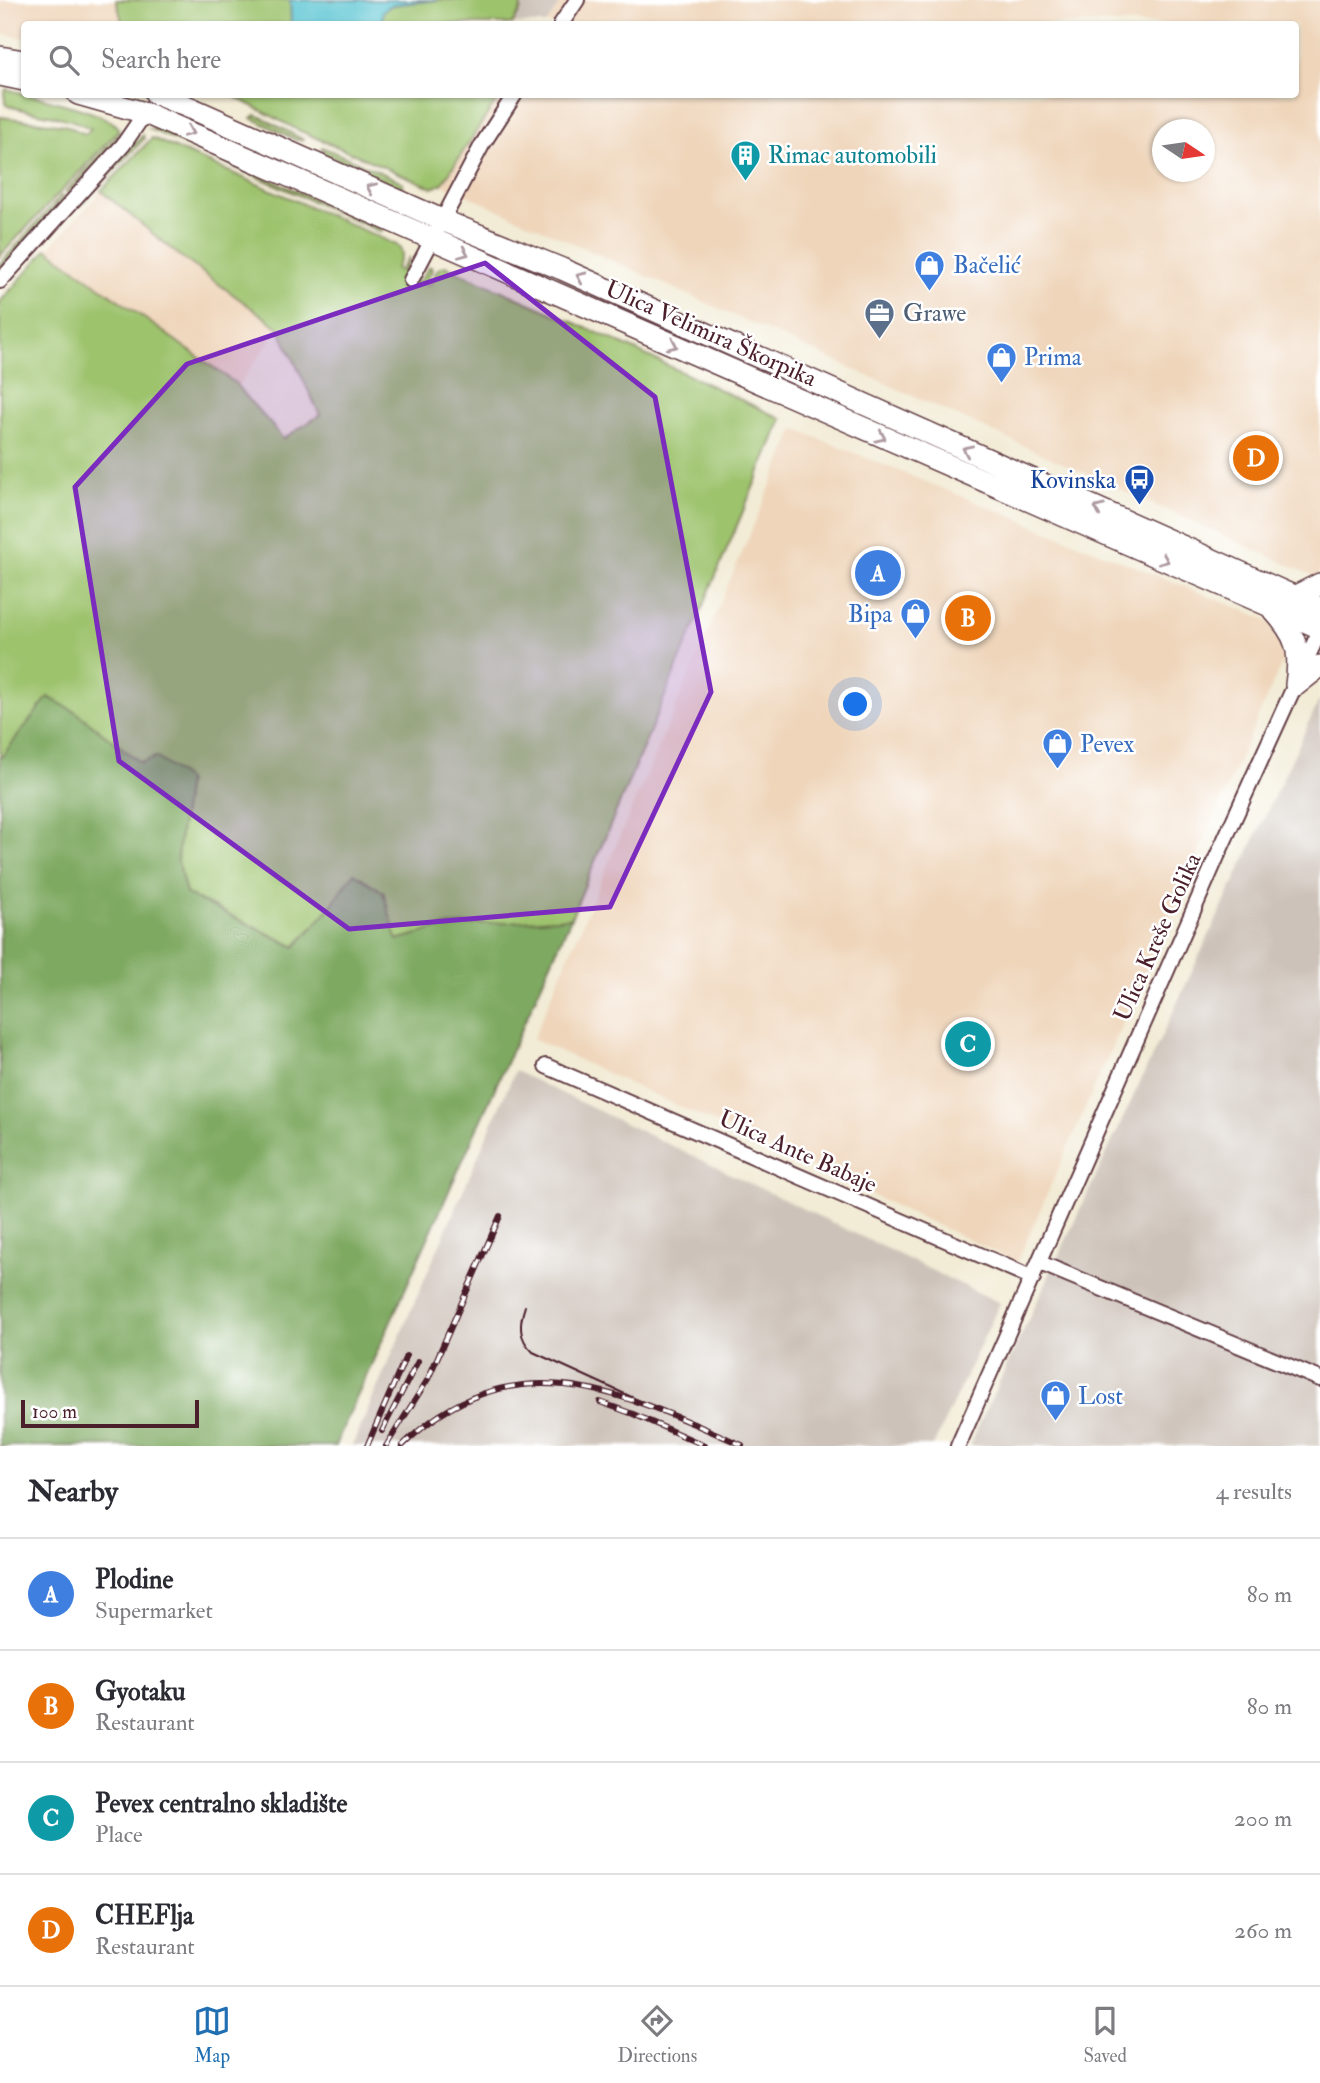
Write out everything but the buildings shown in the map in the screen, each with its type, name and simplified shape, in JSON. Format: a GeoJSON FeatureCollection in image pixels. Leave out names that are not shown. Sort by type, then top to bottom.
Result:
{"type":"FeatureCollection","features":[{"type":"Feature","properties":{"kind":"main road"},"geometry":{"type":"LineString","coordinates":[[0,57],[21,60]]}},
{"type":"Feature","properties":{"kind":"main road"},"geometry":{"type":"LineString","coordinates":[[0,75],[21,78]]}},
{"type":"Feature","properties":{"kind":"main road","name":"Ulica Velimira Škorpika"},"geometry":{"type":"LineString","coordinates":[[92,98],[145,113],[391,219],[432,240],[555,291],[1320,629]]}},
{"type":"Feature","properties":{"kind":"main road","name":"Ulica Velimira Škorpika"},"geometry":{"type":"LineString","coordinates":[[166,98],[442,220],[562,269],[1320,608]]}},
{"type":"Feature","properties":{"kind":"main road"},"geometry":{"type":"LineString","coordinates":[[1294,597],[1320,584]]}},
{"type":"Feature","properties":{"kind":"main road"},"geometry":{"type":"LineString","coordinates":[[1269,606],[1290,629],[1297,644],[1299,658],[1296,685]]}},
{"type":"Feature","properties":{"kind":"main road"},"geometry":{"type":"LineString","coordinates":[[1296,685],[1320,666]]}},
{"type":"Feature","properties":{"kind":"street"},"geometry":{"type":"LineString","coordinates":[[563,21],[577,0]]}},
{"type":"Feature","properties":{"kind":"street"},"geometry":{"type":"LineString","coordinates":[[411,280],[482,145],[512,98]]}},
{"type":"Feature","properties":{"kind":"street"},"geometry":{"type":"LineString","coordinates":[[0,281],[123,145],[145,113]]}},
{"type":"Feature","properties":{"kind":"street","name":"Ulica Kreše Golika"},"geometry":{"type":"LineString","coordinates":[[958,1446],[1320,629]]}},
{"type":"Feature","properties":{"kind":"street","name":"Ulica Ante Babaje"},"geometry":{"type":"LineString","coordinates":[[546,1066],[1032,1278]]}},
{"type":"Feature","properties":{"kind":"street"},"geometry":{"type":"LineString","coordinates":[[1040,1263],[1320,1380]]}},
{"type":"Feature","properties":{"kind":"highlighted area"},"geometry":{"type":"Polygon","coordinates":[[[485,263],[655,397],[711,692],[610,907],[349,929],[119,761],[75,487],[187,364],[485,263]]]}},
{"type":"Feature","properties":{"kind":"shaded area"},"geometry":{"type":"Polygon","coordinates":[[[0,0],[116,0],[122,21],[21,21],[21,37],[0,33],[0,0]]]}},
{"type":"Feature","properties":{"kind":"shaded area"},"geometry":{"type":"Polygon","coordinates":[[[520,0],[562,0],[548,21],[515,21],[521,9],[520,0]]]}},
{"type":"Feature","properties":{"kind":"shaded area"},"geometry":{"type":"Polygon","coordinates":[[[562,0],[1320,0],[1320,579],[442,184],[498,98],[1299,98],[1299,21],[548,21],[562,0]]]}},
{"type":"Feature","properties":{"kind":"shaded area"},"geometry":{"type":"Polygon","coordinates":[[[101,191],[180,256],[279,328],[238,386],[48,249],[101,191]]]}},
{"type":"Feature","properties":{"kind":"shaded area"},"geometry":{"type":"Polygon","coordinates":[[[795,429],[1265,619],[1284,640],[1282,663],[1017,1262],[533,1039],[795,429]]]}},
{"type":"Feature","properties":{"kind":"shaded area"},"geometry":{"type":"Polygon","coordinates":[[[1320,699],[1320,1446],[969,1446],[1290,763],[1320,699]]]}},
{"type":"Feature","properties":{"kind":"shaded area"},"geometry":{"type":"Polygon","coordinates":[[[515,1071],[1000,1303],[933,1446],[352,1446],[515,1071]]]}},
{"type":"Feature","properties":{"kind":"green space"},"geometry":{"type":"Polygon","coordinates":[[[116,0],[520,0],[521,9],[515,21],[122,21],[116,0]]]}},
{"type":"Feature","properties":{"kind":"green space"},"geometry":{"type":"Polygon","coordinates":[[[6,89],[21,93],[21,98],[41,98],[65,104],[110,121],[118,127],[118,131],[0,256],[0,117],[65,125],[85,134],[91,129],[71,120],[6,105],[6,89]]]}},
{"type":"Feature","properties":{"kind":"green space"},"geometry":{"type":"Polygon","coordinates":[[[116,98],[131,98],[166,108],[264,151],[229,141],[116,98]]]}},
{"type":"Feature","properties":{"kind":"green space"},"geometry":{"type":"Polygon","coordinates":[[[238,98],[498,98],[442,184],[433,188],[298,130],[238,98]]]}},
{"type":"Feature","properties":{"kind":"green space"},"geometry":{"type":"Polygon","coordinates":[[[256,115],[304,140],[296,140],[252,118],[256,115]]]}},
{"type":"Feature","properties":{"kind":"green space"},"geometry":{"type":"Polygon","coordinates":[[[162,126],[265,177],[383,229],[381,232],[150,129],[162,126]]]}},
{"type":"Feature","properties":{"kind":"green space"},"geometry":{"type":"Polygon","coordinates":[[[122,131],[121,139],[67,194],[66,191],[122,131]]]}},
{"type":"Feature","properties":{"kind":"green space"},"geometry":{"type":"Polygon","coordinates":[[[143,135],[144,139],[81,205],[78,203],[143,135]]]}},
{"type":"Feature","properties":{"kind":"green space"},"geometry":{"type":"Polygon","coordinates":[[[152,138],[395,244],[402,254],[396,269],[400,271],[409,257],[404,274],[419,282],[431,267],[425,284],[429,286],[438,269],[445,266],[609,338],[782,419],[571,918],[447,926],[397,940],[383,892],[354,873],[329,909],[296,947],[186,894],[177,858],[187,780],[141,763],[76,712],[0,759],[0,302],[47,249],[235,383],[283,439],[320,415],[278,327],[180,256],[101,191],[152,138]]]}},
{"type":"Feature","properties":{"kind":"green space"},"geometry":{"type":"Polygon","coordinates":[[[322,147],[398,180],[403,183],[402,188],[326,154],[322,147]]]}},
{"type":"Feature","properties":{"kind":"green space"},"geometry":{"type":"Polygon","coordinates":[[[61,196],[64,198],[0,269],[0,264],[61,196]]]}},
{"type":"Feature","properties":{"kind":"green space"},"geometry":{"type":"Polygon","coordinates":[[[48,697],[76,712],[141,763],[156,757],[187,780],[177,858],[186,894],[295,947],[329,909],[354,873],[383,892],[397,940],[447,926],[571,918],[335,1446],[0,1446],[0,759],[48,697]]]}},
{"type":"Feature","properties":{"kind":"water"},"geometry":{"type":"Polygon","coordinates":[[[290,0],[438,0],[392,5],[383,11],[382,21],[291,21],[290,0]]]}},
{"type":"Feature","properties":{"kind":"tram line"},"geometry":{"type":"LineString","coordinates":[[525,1306],[522,1336],[533,1352],[660,1410]]}},
{"type":"Feature","properties":{"kind":"railway"},"geometry":{"type":"LineString","coordinates":[[386,1446],[428,1379],[500,1216]]}},
{"type":"Feature","properties":{"kind":"railway"},"geometry":{"type":"LineString","coordinates":[[367,1446],[406,1356]]}},
{"type":"Feature","properties":{"kind":"railway"},"geometry":{"type":"LineString","coordinates":[[382,1431],[418,1361]]}},
{"type":"Feature","properties":{"kind":"railway"},"geometry":{"type":"LineString","coordinates":[[402,1446],[443,1413],[484,1393],[526,1385],[568,1386],[610,1394],[654,1408],[742,1445]]}},
{"type":"Feature","properties":{"kind":"railway"},"geometry":{"type":"LineString","coordinates":[[600,1402],[706,1446]]}},
{"type":"Feature","properties":{"kind":"place","name":"Rimac automobili"},"geometry":{"type":"Point","coordinates":[745,182]}},
{"type":"Feature","properties":{"kind":"place","name":"Bačelić"},"geometry":{"type":"Point","coordinates":[930,292]}},
{"type":"Feature","properties":{"kind":"place","name":"Grawe"},"geometry":{"type":"Point","coordinates":[880,340]}},
{"type":"Feature","properties":{"kind":"place","name":"Prima"},"geometry":{"type":"Point","coordinates":[1001,384]}},
{"type":"Feature","properties":{"kind":"place","name":"CHEFlja"},"geometry":{"type":"Point","coordinates":[1256,458]}},
{"type":"Feature","properties":{"kind":"place","name":"Kovinska"},"geometry":{"type":"Point","coordinates":[1139,507]}},
{"type":"Feature","properties":{"kind":"place","name":"Plodine"},"geometry":{"type":"Point","coordinates":[878,573]}},
{"type":"Feature","properties":{"kind":"place","name":"Gyotaku"},"geometry":{"type":"Point","coordinates":[968,618]}},
{"type":"Feature","properties":{"kind":"place","name":"Bipa"},"geometry":{"type":"Point","coordinates":[915,641]}},
{"type":"Feature","properties":{"kind":"place","name":"Pevex"},"geometry":{"type":"Point","coordinates":[1057,771]}},
{"type":"Feature","properties":{"kind":"place","name":"Pevex centralno skladište"},"geometry":{"type":"Point","coordinates":[968,1044]}},
{"type":"Feature","properties":{"kind":"place","name":"Lost"},"geometry":{"type":"Point","coordinates":[1055,1423]}}]}
